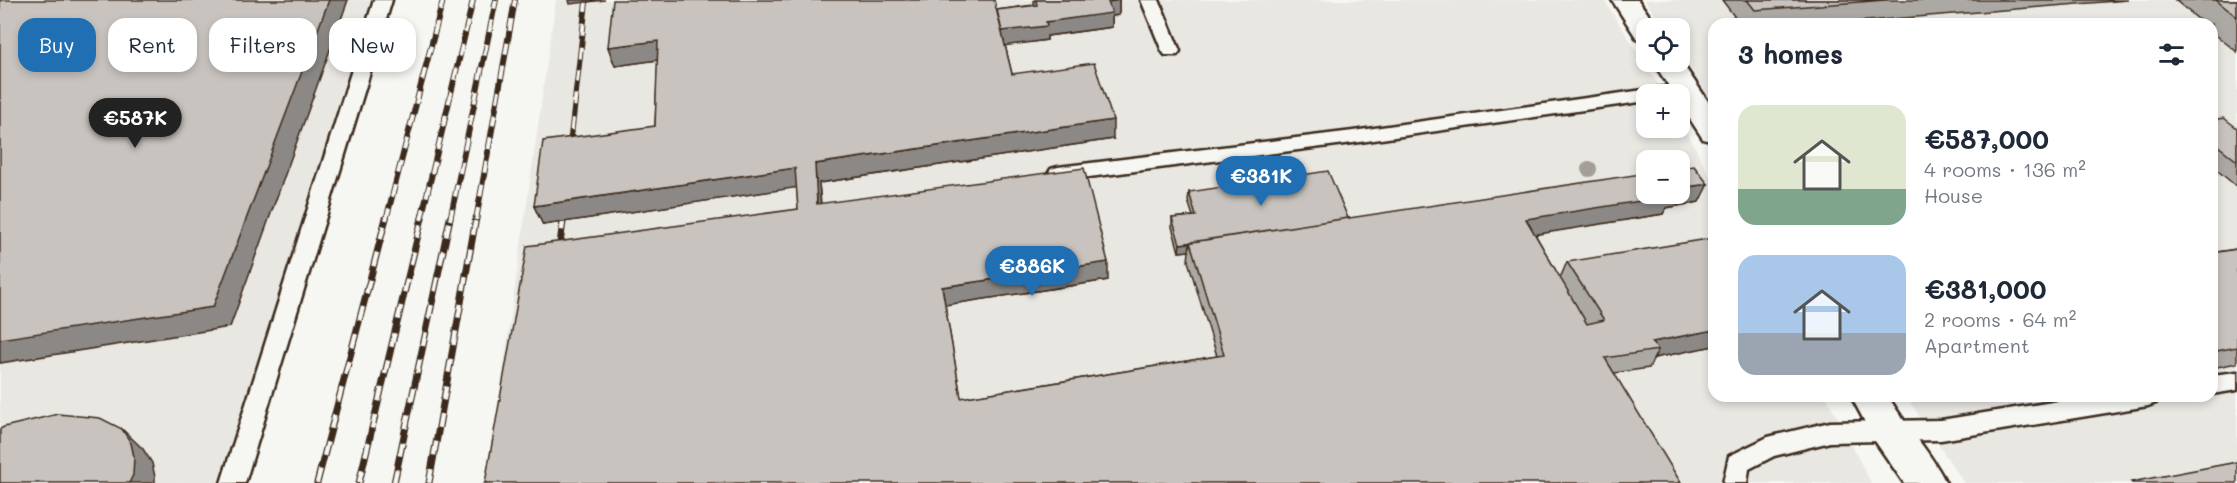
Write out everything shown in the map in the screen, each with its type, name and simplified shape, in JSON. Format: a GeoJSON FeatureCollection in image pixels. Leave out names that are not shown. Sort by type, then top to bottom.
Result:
{"type":"FeatureCollection","features":[{"type":"Feature","properties":{"kind":"street"},"geometry":{"type":"LineString","coordinates":[[1625,0],[1637,18]]}},
{"type":"Feature","properties":{"kind":"street"},"geometry":{"type":"LineString","coordinates":[[1690,96],[1708,123]]}},
{"type":"Feature","properties":{"kind":"street"},"geometry":{"type":"LineString","coordinates":[[1872,402],[1888,430],[1926,483]]}},
{"type":"Feature","properties":{"kind":"street"},"geometry":{"type":"LineString","coordinates":[[1888,430],[1905,483]]}},
{"type":"Feature","properties":{"kind":"lane"},"geometry":{"type":"LineString","coordinates":[[233,483],[383,0]]}},
{"type":"Feature","properties":{"kind":"lane"},"geometry":{"type":"LineString","coordinates":[[1150,0],[1171,51]]}},
{"type":"Feature","properties":{"kind":"lane"},"geometry":{"type":"LineString","coordinates":[[1045,176],[1353,138],[1636,97]]}},
{"type":"Feature","properties":{"kind":"lane"},"geometry":{"type":"LineString","coordinates":[[2218,384],[2237,381]]}},
{"type":"Feature","properties":{"kind":"lane"},"geometry":{"type":"LineString","coordinates":[[1735,483],[1738,463],[1768,447],[1830,432],[1941,430],[2111,402]]}},
{"type":"Feature","properties":{"kind":"shaded area"},"geometry":{"type":"Polygon","coordinates":[[[0,0],[381,0],[375,18],[329,18],[329,72],[358,72],[225,483],[0,483],[0,0]]]}},
{"type":"Feature","properties":{"kind":"shaded area"},"geometry":{"type":"Polygon","coordinates":[[[556,0],[1604,0],[1636,50],[1636,72],[1650,72],[1658,84],[1636,84],[1636,138],[1690,138],[1708,173],[1708,402],[1829,402],[1871,483],[487,483],[556,0]]]}},
{"type":"Feature","properties":{"kind":"shaded area"},"geometry":{"type":"Polygon","coordinates":[[[1645,0],[2237,0],[2237,483],[1964,483],[1910,402],[2218,402],[2218,18],[1708,18],[1708,96],[1690,68],[1690,18],[1657,18],[1645,0]]]}},
{"type":"Feature","properties":{"kind":"building"},"geometry":{"type":"Polygon","coordinates":[[[0,0],[329,0],[317,32],[317,18],[209,18],[209,72],[302,72],[213,307],[0,339],[0,0]]]}},
{"type":"Feature","properties":{"kind":"building"},"geometry":{"type":"Polygon","coordinates":[[[613,0],[994,0],[1012,74],[1094,63],[1113,120],[815,164],[817,204],[1084,168],[1108,262],[942,287],[961,398],[1224,355],[1190,242],[1636,175],[1636,202],[1526,219],[1587,324],[1604,320],[1567,262],[1708,239],[1708,331],[1652,342],[1658,350],[1605,358],[1681,483],[485,483],[527,246],[798,209],[795,168],[534,206],[543,141],[655,126],[658,41],[608,47],[613,0]]]}},
{"type":"Feature","properties":{"kind":"building"},"geometry":{"type":"Polygon","coordinates":[[[1036,0],[1119,0],[1108,2],[1112,13],[1046,22],[1047,26],[1002,31],[997,10],[1037,5],[1036,0]]]}},
{"type":"Feature","properties":{"kind":"building"},"geometry":{"type":"Polygon","coordinates":[[[1747,0],[1885,0],[1755,10],[1747,0]]]}},
{"type":"Feature","properties":{"kind":"building"},"geometry":{"type":"Polygon","coordinates":[[[2216,0],[2237,0],[2237,17],[2216,0]]]}},
{"type":"Feature","properties":{"kind":"building"},"geometry":{"type":"Polygon","coordinates":[[[2224,118],[2237,128],[2237,161],[2218,146],[2218,119],[2224,118]]]}},
{"type":"Feature","properties":{"kind":"building"},"geometry":{"type":"Polygon","coordinates":[[[1694,166],[1708,184],[1690,187],[1690,167],[1694,166]]]}},
{"type":"Feature","properties":{"kind":"building"},"geometry":{"type":"Polygon","coordinates":[[[1328,171],[1348,218],[1180,244],[1172,218],[1196,216],[1189,192],[1328,171]]]}},
{"type":"Feature","properties":{"kind":"building"},"geometry":{"type":"Polygon","coordinates":[[[2237,249],[2237,347],[2218,351],[2218,252],[2237,249]]]}},
{"type":"Feature","properties":{"kind":"building"},"geometry":{"type":"Polygon","coordinates":[[[58,414],[100,418],[122,429],[131,443],[134,457],[133,475],[129,483],[0,483],[0,429],[58,414]]]}},
{"type":"Feature","properties":{"kind":"building"},"geometry":{"type":"Polygon","coordinates":[[[2237,462],[2237,483],[2131,482],[2237,462]]]}},
{"type":"Feature","properties":{"kind":"railway"},"geometry":{"type":"LineString","coordinates":[[386,220],[443,0]]}},
{"type":"Feature","properties":{"kind":"railway"},"geometry":{"type":"LineString","coordinates":[[421,220],[473,0]]}},
{"type":"Feature","properties":{"kind":"railway"},"geometry":{"type":"LineString","coordinates":[[450,220],[496,0]]}},
{"type":"Feature","properties":{"kind":"railway"},"geometry":{"type":"LineString","coordinates":[[476,220],[515,0]]}},
{"type":"Feature","properties":{"kind":"railway"},"geometry":{"type":"LineString","coordinates":[[569,154],[586,2]]}},
{"type":"Feature","properties":{"kind":"railway"},"geometry":{"type":"LineString","coordinates":[[317,483],[386,218]]}},
{"type":"Feature","properties":{"kind":"railway"},"geometry":{"type":"LineString","coordinates":[[359,483],[422,218]]}},
{"type":"Feature","properties":{"kind":"railway"},"geometry":{"type":"LineString","coordinates":[[394,483],[450,218]]}},
{"type":"Feature","properties":{"kind":"railway"},"geometry":{"type":"LineString","coordinates":[[429,483],[476,218]]}},
{"type":"Feature","properties":{"kind":"railway"},"geometry":{"type":"LineString","coordinates":[[558,258],[563,222]]}}]}
